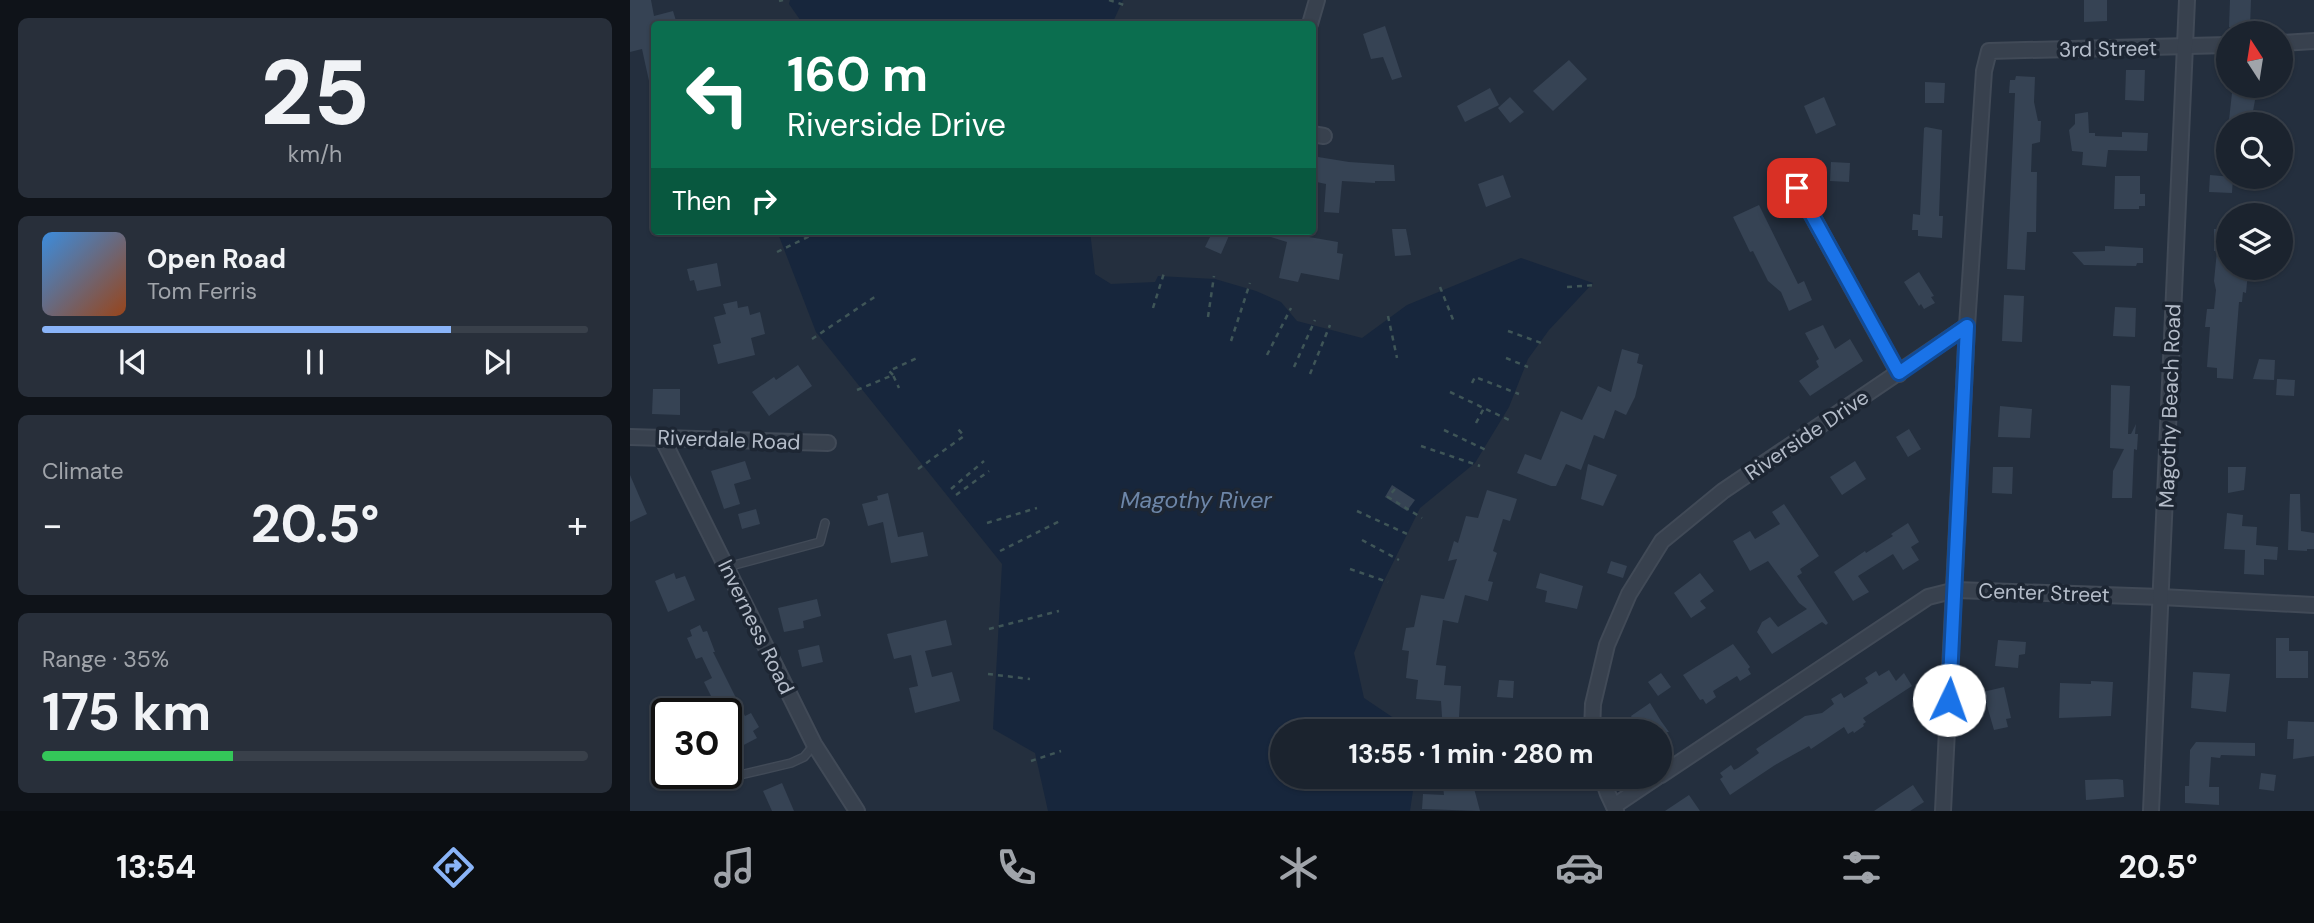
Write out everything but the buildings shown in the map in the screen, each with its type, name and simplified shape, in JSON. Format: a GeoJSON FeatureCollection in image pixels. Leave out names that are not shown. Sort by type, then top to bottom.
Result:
{"type":"FeatureCollection","features":[{"type":"Feature","properties":{"kind":"street"},"geometry":{"type":"LineString","coordinates":[[1311,21],[1317,0]]}},
{"type":"Feature","properties":{"kind":"street","name":"Magothy Beach Road"},"geometry":{"type":"LineString","coordinates":[[2151,811],[2187,0]]}},
{"type":"Feature","properties":{"kind":"street"},"geometry":{"type":"LineString","coordinates":[[2293,42],[2314,41]]}},
{"type":"Feature","properties":{"kind":"street","name":"3rd Street"},"geometry":{"type":"LineString","coordinates":[[1967,326],[1984,71],[1989,51],[2216,46]]}},
{"type":"Feature","properties":{"kind":"street"},"geometry":{"type":"LineString","coordinates":[[1797,188],[1899,373]]}},
{"type":"Feature","properties":{"kind":"street"},"geometry":{"type":"LineString","coordinates":[[1943,811],[1967,326]]}},
{"type":"Feature","properties":{"kind":"street","name":"Riverside Drive"},"geometry":{"type":"LineString","coordinates":[[1592,719],[1593,704],[1607,645],[1629,594],[1662,541],[1723,491],[1967,326]]}},
{"type":"Feature","properties":{"kind":"street","name":"Riverdale Road"},"geometry":{"type":"LineString","coordinates":[[630,436],[828,443]]}},
{"type":"Feature","properties":{"kind":"street","name":"Inverness Road"},"geometry":{"type":"LineString","coordinates":[[662,438],[814,744],[858,811]]}},
{"type":"Feature","properties":{"kind":"street","name":"Center Street"},"geometry":{"type":"LineString","coordinates":[[1672,767],[1928,597],[1956,590],[2314,605]]}},
{"type":"Feature","properties":{"kind":"street"},"geometry":{"type":"LineString","coordinates":[[1607,789],[1615,808]]}},
{"type":"Feature","properties":{"kind":"street","name":"Center Street"},"geometry":{"type":"LineString","coordinates":[[1615,808],[1641,789]]}},
{"type":"Feature","properties":{"kind":"lane"},"geometry":{"type":"LineString","coordinates":[[726,567],[820,542],[825,523]]}},
{"type":"Feature","properties":{"kind":"lane"},"geometry":{"type":"LineString","coordinates":[[742,775],[792,763],[804,757],[814,744]]}},
{"type":"Feature","properties":{"kind":"path"},"geometry":{"type":"LineString","coordinates":[[1109,0],[1124,5]]}},
{"type":"Feature","properties":{"kind":"path"},"geometry":{"type":"LineString","coordinates":[[777,252],[812,235]]}},
{"type":"Feature","properties":{"kind":"path"},"geometry":{"type":"LineString","coordinates":[[1153,308],[1164,273]]}},
{"type":"Feature","properties":{"kind":"path"},"geometry":{"type":"LineString","coordinates":[[1208,317],[1214,276]]}},
{"type":"Feature","properties":{"kind":"path"},"geometry":{"type":"LineString","coordinates":[[1231,341],[1250,283]]}},
{"type":"Feature","properties":{"kind":"path"},"geometry":{"type":"LineString","coordinates":[[1567,287],[1596,285]]}},
{"type":"Feature","properties":{"kind":"path"},"geometry":{"type":"LineString","coordinates":[[1440,287],[1454,322]]}},
{"type":"Feature","properties":{"kind":"path"},"geometry":{"type":"LineString","coordinates":[[812,339],[876,296]]}},
{"type":"Feature","properties":{"kind":"path"},"geometry":{"type":"LineString","coordinates":[[1267,355],[1291,308]]}},
{"type":"Feature","properties":{"kind":"path"},"geometry":{"type":"LineString","coordinates":[[1388,316],[1396,358]]}},
{"type":"Feature","properties":{"kind":"path"},"geometry":{"type":"LineString","coordinates":[[1294,367],[1315,320]]}},
{"type":"Feature","properties":{"kind":"path"},"geometry":{"type":"LineString","coordinates":[[1310,374],[1330,325]]}},
{"type":"Feature","properties":{"kind":"path"},"geometry":{"type":"LineString","coordinates":[[1508,331],[1544,344]]}},
{"type":"Feature","properties":{"kind":"path"},"geometry":{"type":"LineString","coordinates":[[899,388],[889,371],[917,358]]}},
{"type":"Feature","properties":{"kind":"path"},"geometry":{"type":"LineString","coordinates":[[1506,358],[1528,367]]}},
{"type":"Feature","properties":{"kind":"path"},"geometry":{"type":"LineString","coordinates":[[857,390],[893,375]]}},
{"type":"Feature","properties":{"kind":"path"},"geometry":{"type":"LineString","coordinates":[[1472,383],[1475,377],[1519,394]]}},
{"type":"Feature","properties":{"kind":"path"},"geometry":{"type":"LineString","coordinates":[[1450,392],[1509,420]]}},
{"type":"Feature","properties":{"kind":"path"},"geometry":{"type":"LineString","coordinates":[[1476,423],[1484,408]]}},
{"type":"Feature","properties":{"kind":"path"},"geometry":{"type":"LineString","coordinates":[[918,468],[964,436],[958,429]]}},
{"type":"Feature","properties":{"kind":"path"},"geometry":{"type":"LineString","coordinates":[[1444,430],[1488,451]]}},
{"type":"Feature","properties":{"kind":"path"},"geometry":{"type":"LineString","coordinates":[[1421,446],[1480,466]]}},
{"type":"Feature","properties":{"kind":"path"},"geometry":{"type":"LineString","coordinates":[[951,489],[984,461]]}},
{"type":"Feature","properties":{"kind":"path"},"geometry":{"type":"LineString","coordinates":[[956,495],[989,471]]}},
{"type":"Feature","properties":{"kind":"path"},"geometry":{"type":"LineString","coordinates":[[1395,489],[1388,497],[1422,518]]}},
{"type":"Feature","properties":{"kind":"path"},"geometry":{"type":"LineString","coordinates":[[987,523],[1037,508]]}},
{"type":"Feature","properties":{"kind":"path"},"geometry":{"type":"LineString","coordinates":[[1357,510],[1407,534]]}},
{"type":"Feature","properties":{"kind":"path"},"geometry":{"type":"LineString","coordinates":[[1000,551],[1062,520]]}},
{"type":"Feature","properties":{"kind":"path"},"geometry":{"type":"LineString","coordinates":[[1362,541],[1399,560]]}},
{"type":"Feature","properties":{"kind":"path"},"geometry":{"type":"LineString","coordinates":[[1350,569],[1388,582]]}},
{"type":"Feature","properties":{"kind":"path"},"geometry":{"type":"LineString","coordinates":[[989,629],[1059,611]]}},
{"type":"Feature","properties":{"kind":"path"},"geometry":{"type":"LineString","coordinates":[[988,674],[1030,679]]}},
{"type":"Feature","properties":{"kind":"path"},"geometry":{"type":"LineString","coordinates":[[1031,761],[1061,751]]}},
{"type":"Feature","properties":{"kind":"water"},"geometry":{"type":"Polygon","coordinates":[[[790,0],[1123,0],[1113,21],[801,21],[789,4],[790,0]]]}},
{"type":"Feature","properties":{"kind":"water","name":"Magothy River"},"geometry":{"type":"Polygon","coordinates":[[[779,235],[1090,235],[1095,274],[1111,284],[1155,282],[1158,276],[1215,279],[1256,291],[1281,302],[1297,321],[1362,338],[1407,305],[1521,258],[1593,283],[1549,330],[1528,359],[1509,407],[1475,463],[1420,508],[1383,583],[1354,653],[1364,698],[1395,719],[1270,719],[1270,789],[1413,789],[1410,811],[1048,811],[1035,753],[993,729],[1002,564],[816,332],[779,235]]]}},
{"type":"Feature","properties":{"kind":"route"},"geometry":{"type":"LineString","coordinates":[[1797,188],[1899,373],[1967,326],[1949,700]]}}]}
